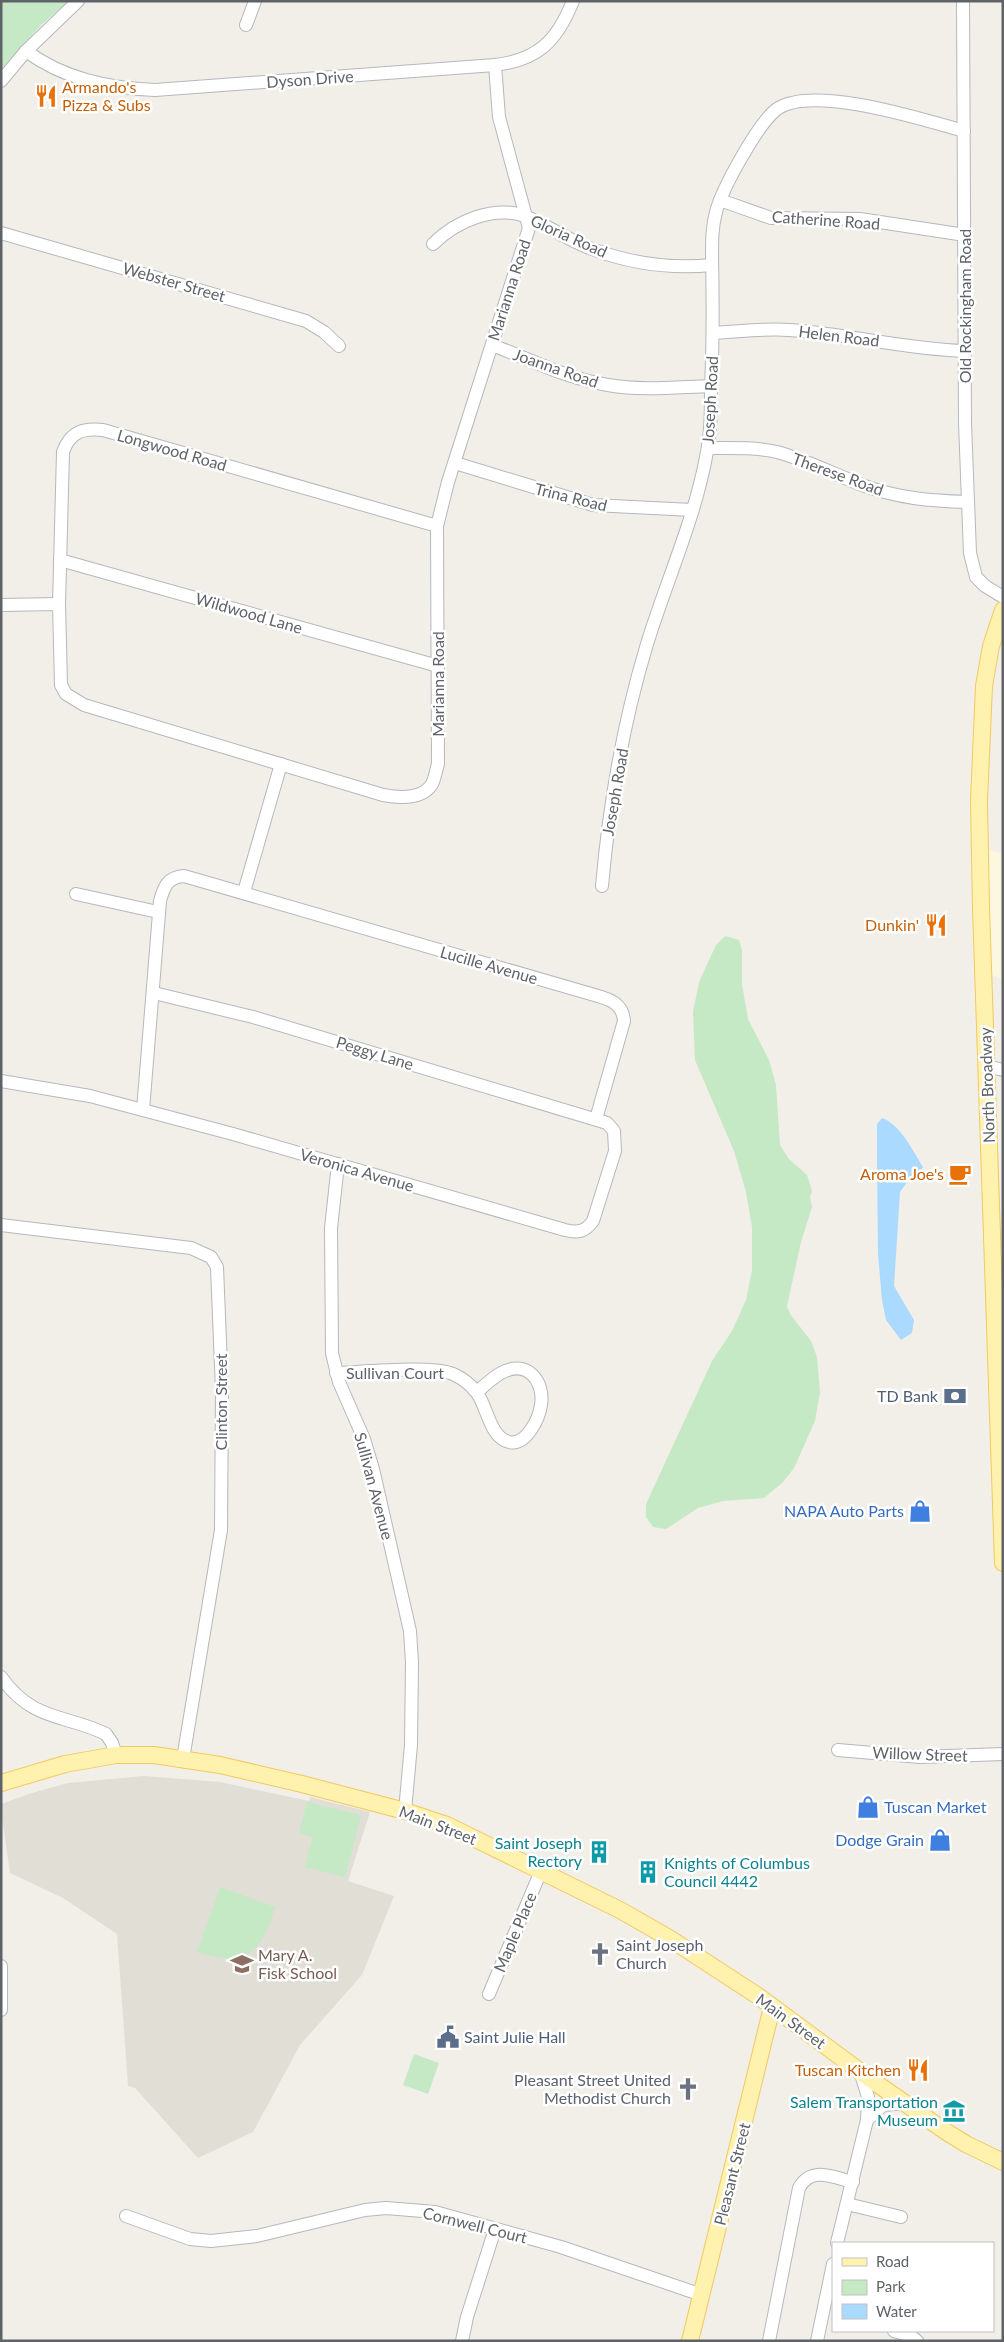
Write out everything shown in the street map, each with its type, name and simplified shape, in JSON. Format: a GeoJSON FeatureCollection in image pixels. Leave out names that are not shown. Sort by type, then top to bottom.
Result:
{"type":"FeatureCollection","features":[{"type":"Feature","properties":{"kind":"main road","name":"North Broadway"},"geometry":{"type":"LineString","coordinates":[[1003,610],[987,666],[981,726],[979,846],[986,1066],[997,1206],[1003,1563]]}},
{"type":"Feature","properties":{"kind":"main road","name":"Main Street"},"geometry":{"type":"LineString","coordinates":[[1,1782],[50,1767],[116,1755],[154,1755],[276,1778],[405,1811],[462,1831],[620,1910],[669,1938],[772,2006],[904,2103],[966,2144],[1003,2162]]}},
{"type":"Feature","properties":{"kind":"main road","name":"Pleasant Street"},"geometry":{"type":"LineString","coordinates":[[690,2341],[772,2006]]}},
{"type":"Feature","properties":{"kind":"street"},"geometry":{"type":"LineString","coordinates":[[1,81],[26,51],[78,1]]}},
{"type":"Feature","properties":{"kind":"street"},"geometry":{"type":"LineString","coordinates":[[246,25],[255,1]]}},
{"type":"Feature","properties":{"kind":"street","name":"Dyson Drive"},"geometry":{"type":"LineString","coordinates":[[26,51],[50,67],[78,78],[125,88],[155,90],[495,64],[522,60],[546,46],[562,24],[572,1]]}},
{"type":"Feature","properties":{"kind":"street","name":"Old Rockingham Road"},"geometry":{"type":"LineString","coordinates":[[963,1],[964,351],[971,559],[974,572],[985,586],[1003,597]]}},
{"type":"Feature","properties":{"kind":"street","name":"Marianna Road"},"geometry":{"type":"LineString","coordinates":[[59,604],[60,685],[74,701],[394,797],[415,796],[432,784],[438,764],[436,526],[527,238],[528,218],[505,147],[498,117],[495,64]]}},
{"type":"Feature","properties":{"kind":"street","name":"Joseph Road"},"geometry":{"type":"LineString","coordinates":[[602,886],[610,817],[642,662],[692,510],[708,448],[711,386],[713,226],[720,200],[740,162],[766,121],[776,110],[792,104],[849,103],[890,111],[964,131]]}},
{"type":"Feature","properties":{"kind":"street","name":"Catherine Road"},"geometry":{"type":"LineString","coordinates":[[720,200],[772,218],[860,219],[965,235]]}},
{"type":"Feature","properties":{"kind":"street","name":"Gloria Road"},"geometry":{"type":"LineString","coordinates":[[433,244],[458,224],[484,216],[506,213],[528,218],[570,240],[622,259],[685,268],[712,265]]}},
{"type":"Feature","properties":{"kind":"street","name":"Webster Street"},"geometry":{"type":"LineString","coordinates":[[1,232],[306,320],[340,346]]}},
{"type":"Feature","properties":{"kind":"street","name":"Helen Road"},"geometry":{"type":"LineString","coordinates":[[712,333],[789,330],[879,341],[910,348],[964,351]]}},
{"type":"Feature","properties":{"kind":"street","name":"Joanna Road"},"geometry":{"type":"LineString","coordinates":[[492,345],[588,381],[608,385],[649,388],[711,386]]}},
{"type":"Feature","properties":{"kind":"street","name":"Longwood Road"},"geometry":{"type":"LineString","coordinates":[[59,604],[63,452],[73,434],[82,429],[102,430],[436,526]]}},
{"type":"Feature","properties":{"kind":"street","name":"Therese Road"},"geometry":{"type":"LineString","coordinates":[[708,448],[746,448],[776,452],[863,485],[898,496],[925,500],[968,502]]}},
{"type":"Feature","properties":{"kind":"street","name":"Trina Road"},"geometry":{"type":"LineString","coordinates":[[455,463],[593,506],[692,510]]}},
{"type":"Feature","properties":{"kind":"street","name":"Wildwood Lane"},"geometry":{"type":"LineString","coordinates":[[60,560],[438,666]]}},
{"type":"Feature","properties":{"kind":"street"},"geometry":{"type":"LineString","coordinates":[[1,605],[59,604]]}},
{"type":"Feature","properties":{"kind":"street"},"geometry":{"type":"LineString","coordinates":[[244,892],[281,764]]}},
{"type":"Feature","properties":{"kind":"street","name":"Lucille Avenue"},"geometry":{"type":"LineString","coordinates":[[143,1110],[154,993],[158,912],[166,884],[178,876],[194,878],[244,892],[598,996],[616,1003],[624,1014],[624,1021],[596,1119]]}},
{"type":"Feature","properties":{"kind":"street"},"geometry":{"type":"LineString","coordinates":[[76,894],[158,912]]}},
{"type":"Feature","properties":{"kind":"street","name":"Peggy Lane"},"geometry":{"type":"LineString","coordinates":[[154,993],[253,1016],[596,1119]]}},
{"type":"Feature","properties":{"kind":"street"},"geometry":{"type":"LineString","coordinates":[[986,1066],[1003,1070]]}},
{"type":"Feature","properties":{"kind":"street","name":"Veronica Avenue"},"geometry":{"type":"LineString","coordinates":[[1,1081],[66,1090],[143,1110],[576,1233],[587,1229],[594,1221],[614,1152],[614,1131],[607,1122],[596,1119]]}},
{"type":"Feature","properties":{"kind":"street","name":"Sullivan Avenue"},"geometry":{"type":"LineString","coordinates":[[338,1164],[331,1228],[332,1353],[336,1373],[364,1439],[373,1469],[410,1631],[412,1662],[411,1745],[405,1811]]}},
{"type":"Feature","properties":{"kind":"street","name":"Clinton Street"},"geometry":{"type":"LineString","coordinates":[[1,1225],[191,1248],[211,1257],[217,1267],[222,1391],[221,1530],[183,1759]]}},
{"type":"Feature","properties":{"kind":"street","name":"Sullivan Court"},"geometry":{"type":"LineString","coordinates":[[336,1373],[440,1370],[460,1377],[477,1392],[495,1430],[501,1438],[510,1442],[519,1441],[526,1436],[541,1409],[540,1384],[533,1373],[524,1370],[511,1369],[501,1373],[477,1392]]}},
{"type":"Feature","properties":{"kind":"street"},"geometry":{"type":"LineString","coordinates":[[1,1677],[19,1697],[38,1710],[106,1734],[112,1743],[116,1755]]}},
{"type":"Feature","properties":{"kind":"street","name":"Willow Street"},"geometry":{"type":"LineString","coordinates":[[838,1750],[920,1757],[1003,1754]]}},
{"type":"Feature","properties":{"kind":"street","name":"Maple Place"},"geometry":{"type":"LineString","coordinates":[[489,1994],[541,1871]]}},
{"type":"Feature","properties":{"kind":"street"},"geometry":{"type":"LineString","coordinates":[[1,1966],[1,2010]]}},
{"type":"Feature","properties":{"kind":"street"},"geometry":{"type":"LineString","coordinates":[[838,2242],[867,2120],[868,2097],[860,2071]]}},
{"type":"Feature","properties":{"kind":"street"},"geometry":{"type":"LineString","coordinates":[[867,2120],[883,2105],[904,2103]]}},
{"type":"Feature","properties":{"kind":"street"},"geometry":{"type":"LineString","coordinates":[[769,2341],[799,2188],[804,2178],[820,2174],[853,2182]]}},
{"type":"Feature","properties":{"kind":"street"},"geometry":{"type":"LineString","coordinates":[[847,2204],[901,2217]]}},
{"type":"Feature","properties":{"kind":"street","name":"Cornwell Court"},"geometry":{"type":"LineString","coordinates":[[126,2216],[190,2239],[210,2241],[257,2236],[346,2213],[386,2208],[435,2212],[584,2254],[702,2295]]}},
{"type":"Feature","properties":{"kind":"street"},"geometry":{"type":"LineString","coordinates":[[462,2341],[467,2317],[495,2229]]}},
{"type":"Feature","properties":{"kind":"street"},"geometry":{"type":"LineString","coordinates":[[817,2341],[827,2315],[832,2272]]}},
{"type":"Feature","properties":{"kind":"street"},"geometry":{"type":"LineString","coordinates":[[897,2332],[911,2336],[917,2341]]}},
{"type":"Feature","properties":{"kind":"shaded area"},"geometry":{"type":"Polygon","coordinates":[[[979,846],[1003,854],[1003,979],[983,973],[979,846]]]}},
{"type":"Feature","properties":{"kind":"shaded area","name":"Mary A. Fisk School"},"geometry":{"type":"Polygon","coordinates":[[[144,1776],[220,1782],[309,1801],[310,1797],[370,1812],[348,1881],[394,1896],[362,1975],[300,2045],[253,2132],[198,2158],[135,2088],[128,2086],[117,1934],[63,1898],[10,1873],[1,1810],[1,1804],[68,1783],[144,1776]]]}},
{"type":"Feature","properties":{"kind":"green space"},"geometry":{"type":"Polygon","coordinates":[[[1,1],[69,1],[41,25],[1,70],[1,1]]]}},
{"type":"Feature","properties":{"kind":"green space"},"geometry":{"type":"Polygon","coordinates":[[[725,936],[739,940],[742,950],[742,984],[748,1019],[769,1060],[776,1085],[780,1145],[789,1159],[807,1175],[812,1191],[810,1197],[812,1207],[801,1242],[787,1306],[790,1314],[811,1341],[817,1357],[820,1393],[815,1421],[794,1468],[783,1482],[764,1498],[723,1501],[698,1508],[666,1529],[653,1527],[646,1517],[646,1504],[712,1361],[732,1331],[746,1300],[752,1270],[752,1227],[746,1192],[734,1151],[695,1060],[693,1012],[699,982],[716,945],[725,936]]]}},
{"type":"Feature","properties":{"kind":"green space"},"geometry":{"type":"Polygon","coordinates":[[[307,1802],[361,1815],[345,1877],[305,1867],[313,1837],[299,1833],[307,1802]]]}},
{"type":"Feature","properties":{"kind":"green space"},"geometry":{"type":"Polygon","coordinates":[[[220,1887],[275,1907],[264,1937],[249,1954],[227,1958],[214,1957],[197,1952],[220,1887]]]}},
{"type":"Feature","properties":{"kind":"green space"},"geometry":{"type":"Polygon","coordinates":[[[414,2054],[439,2063],[428,2094],[403,2085],[414,2054]]]}},
{"type":"Feature","properties":{"kind":"water"},"geometry":{"type":"Polygon","coordinates":[[[882,1118],[895,1126],[923,1167],[920,1173],[910,1178],[900,1192],[894,1286],[914,1320],[912,1333],[901,1340],[886,1320],[882,1300],[878,1254],[877,1124],[882,1118]]]}},
{"type":"Feature","properties":{"kind":"place","name":"Armando's Pizza & Subs"},"geometry":{"type":"Point","coordinates":[46,96]}},
{"type":"Feature","properties":{"kind":"place","name":"Dunkin'"},"geometry":{"type":"Point","coordinates":[936,925]}},
{"type":"Feature","properties":{"kind":"place","name":"Aroma Joe's"},"geometry":{"type":"Point","coordinates":[960,1174]}},
{"type":"Feature","properties":{"kind":"place","name":"TD Bank"},"geometry":{"type":"Point","coordinates":[955,1396]}},
{"type":"Feature","properties":{"kind":"place","name":"NAPA Auto Parts"},"geometry":{"type":"Point","coordinates":[920,1511]}},
{"type":"Feature","properties":{"kind":"place","name":"Tuscan Market"},"geometry":{"type":"Point","coordinates":[868,1807]}},
{"type":"Feature","properties":{"kind":"place","name":"Dodge Grain"},"geometry":{"type":"Point","coordinates":[940,1840]}},
{"type":"Feature","properties":{"kind":"place","name":"Saint Joseph Rectory"},"geometry":{"type":"Point","coordinates":[599,1852]}},
{"type":"Feature","properties":{"kind":"place","name":"Knights of Columbus Council 4442"},"geometry":{"type":"Point","coordinates":[648,1872]}},
{"type":"Feature","properties":{"kind":"place","name":"Saint Joseph Church"},"geometry":{"type":"Point","coordinates":[600,1954]}},
{"type":"Feature","properties":{"kind":"place","name":"Mary A. Fisk School"},"geometry":{"type":"Point","coordinates":[242,1964]}},
{"type":"Feature","properties":{"kind":"place","name":"Saint Julie Hall"},"geometry":{"type":"Point","coordinates":[448,2037]}},
{"type":"Feature","properties":{"kind":"place","name":"Tuscan Kitchen"},"geometry":{"type":"Point","coordinates":[918,2070]}},
{"type":"Feature","properties":{"kind":"place","name":"Pleasant Street United Methodist Church"},"geometry":{"type":"Point","coordinates":[688,2089]}},
{"type":"Feature","properties":{"kind":"place","name":"Salem Transportation Museum"},"geometry":{"type":"Point","coordinates":[954,2111]}}]}
